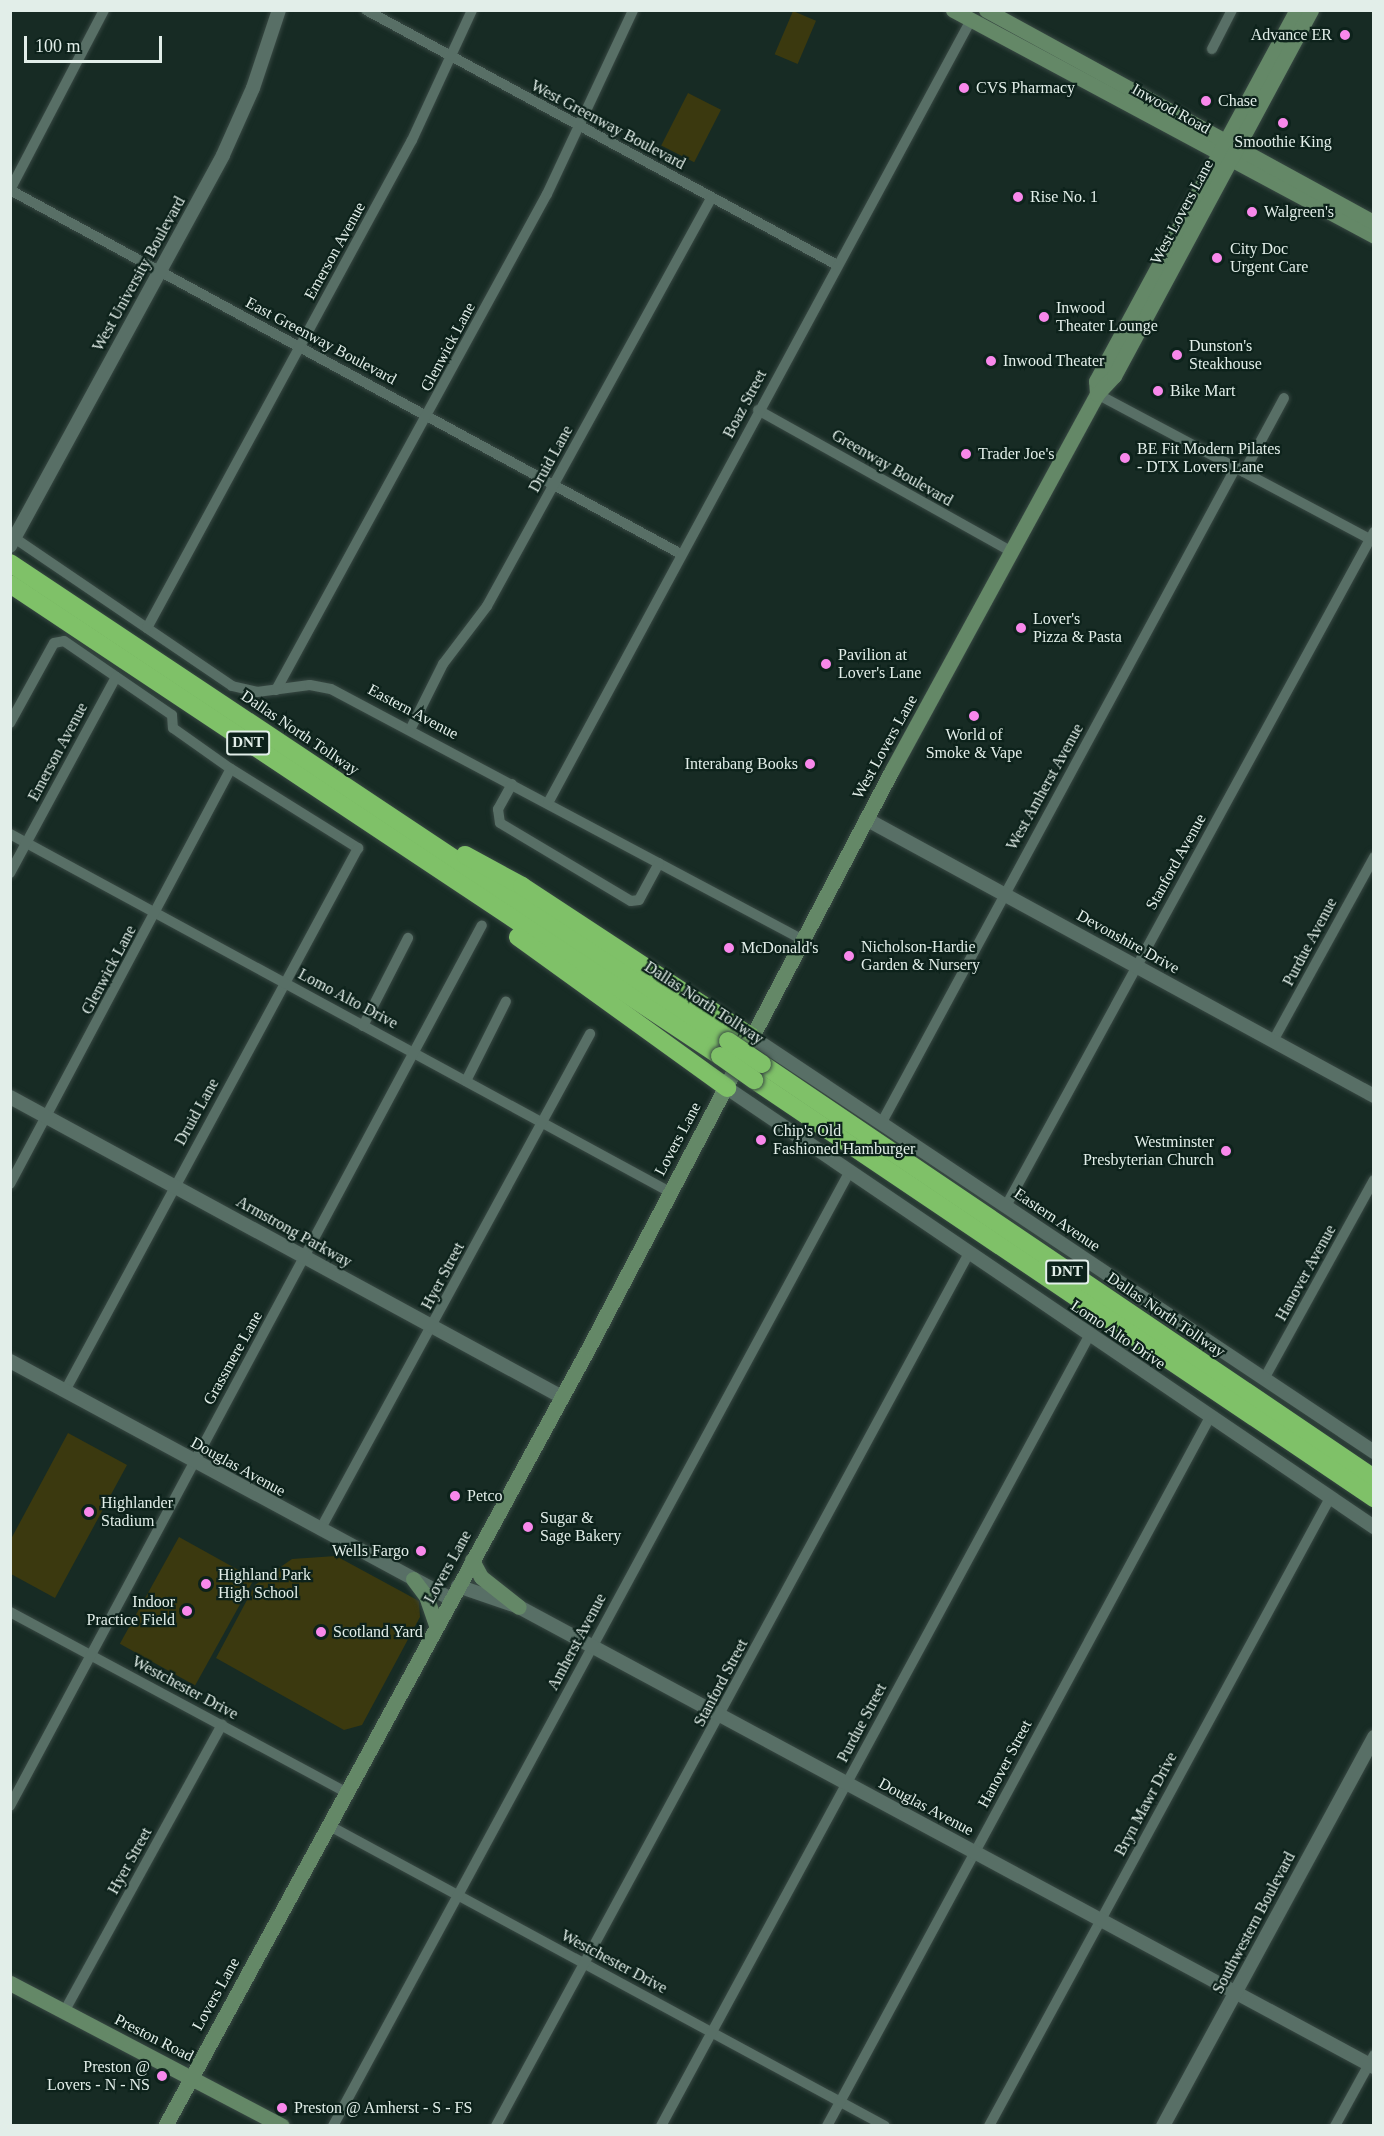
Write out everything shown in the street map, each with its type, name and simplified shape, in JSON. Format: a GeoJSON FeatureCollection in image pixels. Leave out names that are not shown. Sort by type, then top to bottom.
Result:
{"type":"FeatureCollection","features":[{"type":"Feature","properties":{"kind":"highway","name":"Dallas North Tollway"},"geometry":{"type":"LineString","coordinates":[[10,563],[428,842],[1374,1498]]}},
{"type":"Feature","properties":{"kind":"highway","name":"Dallas North Tollway"},"geometry":{"type":"LineString","coordinates":[[10,584],[486,902],[724,1049]]}},
{"type":"Feature","properties":{"kind":"highway"},"geometry":{"type":"LineString","coordinates":[[428,842],[522,886],[752,1037]]}},
{"type":"Feature","properties":{"kind":"highway"},"geometry":{"type":"LineString","coordinates":[[486,902],[513,933],[581,987],[727,1088]]}},
{"type":"Feature","properties":{"kind":"highway","name":"Dallas North Tollway"},"geometry":{"type":"LineString","coordinates":[[758,1072],[1374,1478]]}},
{"type":"Feature","properties":{"kind":"main road","name":"Inwood Road"},"geometry":{"type":"LineString","coordinates":[[953,10],[983,15],[1231,144],[1340,211],[1374,236]]}},
{"type":"Feature","properties":{"kind":"main road","name":"West Lovers Lane"},"geometry":{"type":"LineString","coordinates":[[727,1088],[866,819],[1097,394],[1096,381],[1167,263],[1231,144],[1297,10]]}},
{"type":"Feature","properties":{"kind":"main road","name":"West Lovers Lane"},"geometry":{"type":"LineString","coordinates":[[1231,144],[1311,10]]}},
{"type":"Feature","properties":{"kind":"main road","name":"Inwood Road"},"geometry":{"type":"LineString","coordinates":[[983,15],[1223,159],[1340,211],[1374,222]]}},
{"type":"Feature","properties":{"kind":"main road","name":"Lovers Lane"},"geometry":{"type":"LineString","coordinates":[[165,2126],[727,1088]]}},
{"type":"Feature","properties":{"kind":"main road"},"geometry":{"type":"LineString","coordinates":[[472,1560],[482,1577],[519,1607]]}},
{"type":"Feature","properties":{"kind":"main road"},"geometry":{"type":"LineString","coordinates":[[413,1579],[426,1596],[436,1625]]}},
{"type":"Feature","properties":{"kind":"main road","name":"Preston Road"},"geometry":{"type":"LineString","coordinates":[[10,1983],[282,2126]]}},
{"type":"Feature","properties":{"kind":"street"},"geometry":{"type":"LineString","coordinates":[[10,190],[105,10]]}},
{"type":"Feature","properties":{"kind":"street","name":"West University Boulevard"},"geometry":{"type":"LineString","coordinates":[[12,540],[240,120],[279,10]]}},
{"type":"Feature","properties":{"kind":"street","name":"West Greenway Boulevard"},"geometry":{"type":"LineString","coordinates":[[366,10],[837,265]]}},
{"type":"Feature","properties":{"kind":"street","name":"Emerson Avenue"},"geometry":{"type":"LineString","coordinates":[[147,628],[452,58],[472,10]]}},
{"type":"Feature","properties":{"kind":"street","name":"Glenwick Lane"},"geometry":{"type":"LineString","coordinates":[[276,690],[581,127],[633,10]]}},
{"type":"Feature","properties":{"kind":"street"},"geometry":{"type":"LineString","coordinates":[[1212,48],[1232,10]]}},
{"type":"Feature","properties":{"kind":"street","name":"Boaz Street"},"geometry":{"type":"LineString","coordinates":[[548,803],[837,265],[983,15]]}},
{"type":"Feature","properties":{"kind":"street","name":"East Greenway Boulevard"},"geometry":{"type":"LineString","coordinates":[[10,190],[681,554]]}},
{"type":"Feature","properties":{"kind":"street","name":"Druid Lane"},"geometry":{"type":"LineString","coordinates":[[410,729],[443,664],[487,606],[711,198]]}},
{"type":"Feature","properties":{"kind":"street"},"geometry":{"type":"LineString","coordinates":[[1097,394],[1372,538]]}},
{"type":"Feature","properties":{"kind":"street","name":"West Amherst Avenue"},"geometry":{"type":"LineString","coordinates":[[882,1122],[1004,893],[1240,470],[1284,398]]}},
{"type":"Feature","properties":{"kind":"street","name":"Greenway Boulevard"},"geometry":{"type":"LineString","coordinates":[[758,410],[1012,552]]}},
{"type":"Feature","properties":{"kind":"street","name":"Stanford Avenue"},"geometry":{"type":"LineString","coordinates":[[1006,1206],[1372,538]]}},
{"type":"Feature","properties":{"kind":"street","name":"Eastern Avenue"},"geometry":{"type":"LineString","coordinates":[[12,540],[232,686],[276,690],[322,686],[410,729],[803,940]]}},
{"type":"Feature","properties":{"kind":"street"},"geometry":{"type":"LineString","coordinates":[[10,723],[58,640],[172,715],[173,728],[231,769]]}},
{"type":"Feature","properties":{"kind":"street","name":"Emerson Avenue"},"geometry":{"type":"LineString","coordinates":[[10,873],[116,677]]}},
{"type":"Feature","properties":{"kind":"street","name":"Glenwick Lane"},"geometry":{"type":"LineString","coordinates":[[10,1184],[157,914],[231,769]]}},
{"type":"Feature","properties":{"kind":"street","name":"Druid Lane"},"geometry":{"type":"LineString","coordinates":[[65,1391],[358,848],[231,769]]}},
{"type":"Feature","properties":{"kind":"street"},"geometry":{"type":"LineString","coordinates":[[512,784],[498,809],[500,823],[632,901],[639,900],[659,863]]}},
{"type":"Feature","properties":{"kind":"street","name":"Devonshire Drive"},"geometry":{"type":"LineString","coordinates":[[866,819],[1374,1096]]}},
{"type":"Feature","properties":{"kind":"street","name":"Lomo Alto Drive"},"geometry":{"type":"LineString","coordinates":[[10,834],[670,1192]]}},
{"type":"Feature","properties":{"kind":"street","name":"Purdue Avenue"},"geometry":{"type":"LineString","coordinates":[[1273,1041],[1374,856]]}},
{"type":"Feature","properties":{"kind":"street","name":"Grassmere Lane"},"geometry":{"type":"LineString","coordinates":[[10,1806],[482,925]]}},
{"type":"Feature","properties":{"kind":"street"},"geometry":{"type":"LineString","coordinates":[[363,1026],[408,938]]}},
{"type":"Feature","properties":{"kind":"street"},"geometry":{"type":"LineString","coordinates":[[466,1081],[506,1000]]}},
{"type":"Feature","properties":{"kind":"street","name":"Hyer Street"},"geometry":{"type":"LineString","coordinates":[[320,1530],[590,1034]]}},
{"type":"Feature","properties":{"kind":"street","name":"Eastern Avenue"},"geometry":{"type":"LineString","coordinates":[[752,1037],[1374,1452]]}},
{"type":"Feature","properties":{"kind":"street","name":"Lomo Alto Drive"},"geometry":{"type":"LineString","coordinates":[[727,1088],[1089,1336],[1374,1527]]}},
{"type":"Feature","properties":{"kind":"street","name":"Armstrong Parkway"},"geometry":{"type":"LineString","coordinates":[[10,1097],[562,1396]]}},
{"type":"Feature","properties":{"kind":"street","name":"Amherst Avenue"},"geometry":{"type":"LineString","coordinates":[[333,2126],[849,1173]]}},
{"type":"Feature","properties":{"kind":"street","name":"Hanover Avenue"},"geometry":{"type":"LineString","coordinates":[[1264,1379],[1374,1180]]}},
{"type":"Feature","properties":{"kind":"street","name":"Stanford Street"},"geometry":{"type":"LineString","coordinates":[[496,2126],[969,1253]]}},
{"type":"Feature","properties":{"kind":"street","name":"Purdue Street"},"geometry":{"type":"LineString","coordinates":[[661,2126],[1089,1336]]}},
{"type":"Feature","properties":{"kind":"street","name":"Douglas Avenue"},"geometry":{"type":"LineString","coordinates":[[10,1361],[413,1579],[454,1592],[519,1607],[1236,1993],[1372,2062]]}},
{"type":"Feature","properties":{"kind":"street","name":"Hanover Street"},"geometry":{"type":"LineString","coordinates":[[826,2126],[1210,1417]]}},
{"type":"Feature","properties":{"kind":"street","name":"Bryn Mawr Drive"},"geometry":{"type":"LineString","coordinates":[[990,2126],[1330,1498]]}},
{"type":"Feature","properties":{"kind":"street","name":"Westchester Drive"},"geometry":{"type":"LineString","coordinates":[[10,1612],[345,1792]]}},
{"type":"Feature","properties":{"kind":"street","name":"Hyer Street"},"geometry":{"type":"LineString","coordinates":[[64,2012],[222,1725]]}},
{"type":"Feature","properties":{"kind":"street","name":"Southwestern Boulevard"},"geometry":{"type":"LineString","coordinates":[[1163,2126],[1374,1737]]}},
{"type":"Feature","properties":{"kind":"street","name":"Westchester Drive"},"geometry":{"type":"LineString","coordinates":[[328,1825],[885,2126]]}},
{"type":"Feature","properties":{"kind":"street"},"geometry":{"type":"LineString","coordinates":[[1335,2126],[1372,2062]]}},
{"type":"Feature","properties":{"kind":"shaded area"},"geometry":{"type":"Polygon","coordinates":[[[793,11],[816,21],[798,64],[775,54],[793,11]]]}},
{"type":"Feature","properties":{"kind":"shaded area"},"geometry":{"type":"Polygon","coordinates":[[[688,93],[721,110],[694,162],[661,146],[688,93]]]}},
{"type":"Feature","properties":{"kind":"shaded area"},"geometry":{"type":"Polygon","coordinates":[[[68,1433],[127,1465],[55,1598],[11,1574],[11,1539],[68,1433]]]}},
{"type":"Feature","properties":{"kind":"shaded area","name":"Indoor Practice Field"},"geometry":{"type":"Polygon","coordinates":[[[179,1537],[254,1579],[195,1685],[120,1644],[179,1537]]]}},
{"type":"Feature","properties":{"kind":"shaded area","name":"Scotland Yard"},"geometry":{"type":"Polygon","coordinates":[[[336,1556],[419,1601],[420,1617],[362,1725],[344,1730],[216,1658],[255,1585],[292,1559],[336,1556]]]}},
{"type":"Feature","properties":{"kind":"place","name":"Advance ER"},"geometry":{"type":"Point","coordinates":[1345,35]}},
{"type":"Feature","properties":{"kind":"place","name":"CVS Pharmacy"},"geometry":{"type":"Point","coordinates":[964,88]}},
{"type":"Feature","properties":{"kind":"place","name":"Chase"},"geometry":{"type":"Point","coordinates":[1206,101]}},
{"type":"Feature","properties":{"kind":"place","name":"Smoothie King"},"geometry":{"type":"Point","coordinates":[1283,123]}},
{"type":"Feature","properties":{"kind":"place","name":"Rise No. 1"},"geometry":{"type":"Point","coordinates":[1018,197]}},
{"type":"Feature","properties":{"kind":"place","name":"Walgreen's"},"geometry":{"type":"Point","coordinates":[1252,212]}},
{"type":"Feature","properties":{"kind":"place","name":"City Doc Urgent Care"},"geometry":{"type":"Point","coordinates":[1217,258]}},
{"type":"Feature","properties":{"kind":"place","name":"Inwood Theater Lounge"},"geometry":{"type":"Point","coordinates":[1044,317]}},
{"type":"Feature","properties":{"kind":"place","name":"Dunston's Steakhouse"},"geometry":{"type":"Point","coordinates":[1177,355]}},
{"type":"Feature","properties":{"kind":"place","name":"Inwood Theater"},"geometry":{"type":"Point","coordinates":[991,361]}},
{"type":"Feature","properties":{"kind":"place","name":"Bike Mart"},"geometry":{"type":"Point","coordinates":[1158,391]}},
{"type":"Feature","properties":{"kind":"place","name":"Trader Joe's"},"geometry":{"type":"Point","coordinates":[966,454]}},
{"type":"Feature","properties":{"kind":"place","name":"BE Fit Modern Pilates - DTX Lovers Lane"},"geometry":{"type":"Point","coordinates":[1125,458]}},
{"type":"Feature","properties":{"kind":"place","name":"Lover's Pizza & Pasta"},"geometry":{"type":"Point","coordinates":[1021,628]}},
{"type":"Feature","properties":{"kind":"place","name":"Pavilion at Lover's Lane"},"geometry":{"type":"Point","coordinates":[826,664]}},
{"type":"Feature","properties":{"kind":"place","name":"World of Smoke & Vape"},"geometry":{"type":"Point","coordinates":[974,716]}},
{"type":"Feature","properties":{"kind":"place","name":"Interabang Books"},"geometry":{"type":"Point","coordinates":[810,764]}},
{"type":"Feature","properties":{"kind":"place","name":"McDonald's"},"geometry":{"type":"Point","coordinates":[729,948]}},
{"type":"Feature","properties":{"kind":"place","name":"Nicholson-Hardie Garden & Nursery"},"geometry":{"type":"Point","coordinates":[849,956]}},
{"type":"Feature","properties":{"kind":"place","name":"Chip's Old Fashioned Hamburger"},"geometry":{"type":"Point","coordinates":[761,1140]}},
{"type":"Feature","properties":{"kind":"place","name":"Westminster Presbyterian Church"},"geometry":{"type":"Point","coordinates":[1226,1151]}},
{"type":"Feature","properties":{"kind":"place","name":"Petco"},"geometry":{"type":"Point","coordinates":[455,1496]}},
{"type":"Feature","properties":{"kind":"place","name":"Highlander Stadium"},"geometry":{"type":"Point","coordinates":[89,1512]}},
{"type":"Feature","properties":{"kind":"place","name":"Sugar & Sage Bakery"},"geometry":{"type":"Point","coordinates":[528,1527]}},
{"type":"Feature","properties":{"kind":"place","name":"Wells Fargo"},"geometry":{"type":"Point","coordinates":[421,1551]}},
{"type":"Feature","properties":{"kind":"place","name":"Highland Park High School"},"geometry":{"type":"Point","coordinates":[206,1584]}},
{"type":"Feature","properties":{"kind":"place","name":"Indoor Practice Field"},"geometry":{"type":"Point","coordinates":[187,1611]}},
{"type":"Feature","properties":{"kind":"place","name":"Scotland Yard"},"geometry":{"type":"Point","coordinates":[321,1632]}},
{"type":"Feature","properties":{"kind":"place","name":"Preston @ Lovers - N - NS"},"geometry":{"type":"Point","coordinates":[162,2076]}},
{"type":"Feature","properties":{"kind":"place","name":"Preston @ Amherst - S - FS"},"geometry":{"type":"Point","coordinates":[282,2108]}}]}
